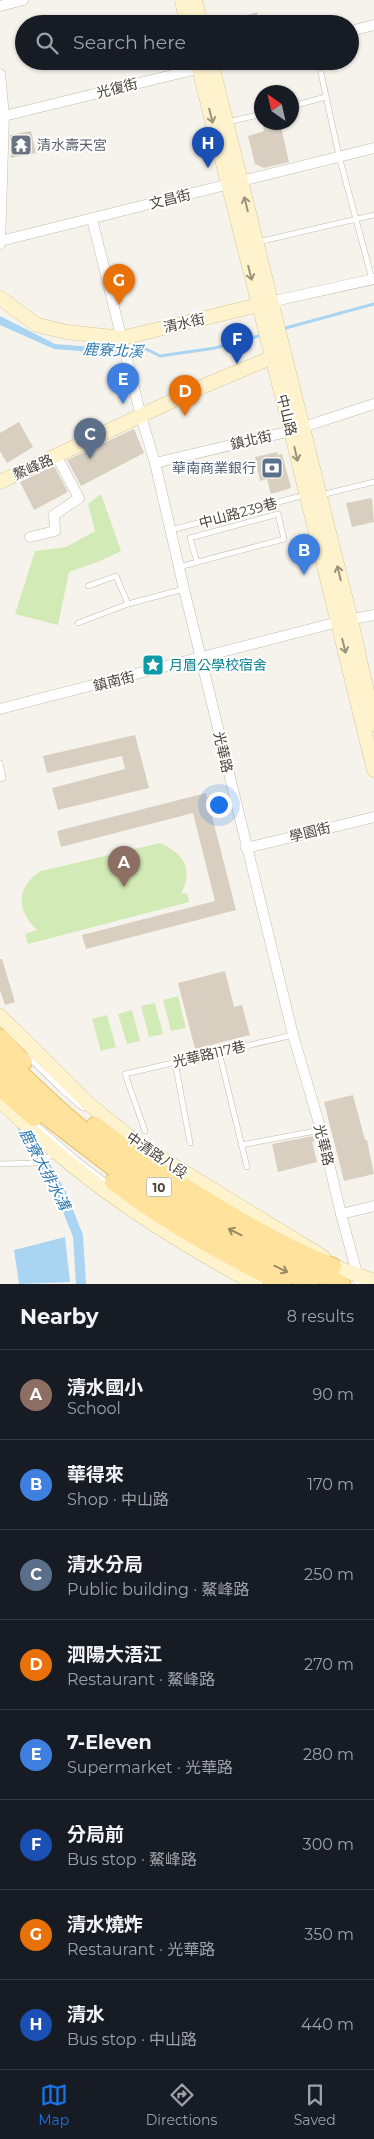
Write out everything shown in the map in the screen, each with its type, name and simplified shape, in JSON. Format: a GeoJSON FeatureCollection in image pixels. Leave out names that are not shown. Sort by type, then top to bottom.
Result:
{"type":"FeatureCollection","features":[{"type":"Feature","properties":{"kind":"main road"},"geometry":{"type":"LineString","coordinates":[[0,1028],[73,1107],[119,1144],[168,1177],[274,1241],[331,1266]]}},
{"type":"Feature","properties":{"kind":"main road","name":"10"},"geometry":{"type":"LineString","coordinates":[[0,1053],[76,1124],[112,1154],[161,1188],[214,1222],[342,1284]]}},
{"type":"Feature","properties":{"kind":"main road","name":"10"},"geometry":{"type":"LineString","coordinates":[[0,1071],[52,1120],[137,1186],[207,1231],[311,1284]]}},
{"type":"Feature","properties":{"kind":"main road"},"geometry":{"type":"LineString","coordinates":[[0,1088],[140,1203],[210,1246],[283,1284]]}},
{"type":"Feature","properties":{"kind":"street"},"geometry":{"type":"LineString","coordinates":[[0,6],[23,0]]}},
{"type":"Feature","properties":{"kind":"street"},"geometry":{"type":"LineString","coordinates":[[182,0],[186,15]]}},
{"type":"Feature","properties":{"kind":"street"},"geometry":{"type":"LineString","coordinates":[[195,0],[199,15]]}},
{"type":"Feature","properties":{"kind":"street"},"geometry":{"type":"LineString","coordinates":[[359,29],[374,25]]}},
{"type":"Feature","properties":{"kind":"street","name":"光復街"},"geometry":{"type":"LineString","coordinates":[[3,122],[183,70]]}},
{"type":"Feature","properties":{"kind":"street","name":"中山路"},"geometry":{"type":"LineString","coordinates":[[206,70],[225,123],[234,183],[256,243],[264,304]]}},
{"type":"Feature","properties":{"kind":"street","name":"中山路"},"geometry":{"type":"LineString","coordinates":[[206,70],[312,495],[374,724]]}},
{"type":"Feature","properties":{"kind":"street"},"geometry":{"type":"LineString","coordinates":[[0,74],[3,122],[1,242]]}},
{"type":"Feature","properties":{"kind":"street","name":"文昌街"},"geometry":{"type":"LineString","coordinates":[[1,242],[374,148]]}},
{"type":"Feature","properties":{"kind":"street","name":"光華路"},"geometry":{"type":"LineString","coordinates":[[92,219],[141,416],[156,463],[178,567],[293,1035],[321,1130],[340,1214],[359,1279]]}},
{"type":"Feature","properties":{"kind":"street","name":"清水街"},"geometry":{"type":"LineString","coordinates":[[0,298],[37,325],[67,332],[122,338],[373,279]]}},
{"type":"Feature","properties":{"kind":"street","name":"鰲峰路"},"geometry":{"type":"LineString","coordinates":[[0,482],[278,355]]}},
{"type":"Feature","properties":{"kind":"street","name":"鎮北街"},"geometry":{"type":"LineString","coordinates":[[156,463],[296,428],[374,404]]}},
{"type":"Feature","properties":{"kind":"street"},"geometry":{"type":"LineString","coordinates":[[30,537],[55,531],[54,515],[79,498],[57,457]]}},
{"type":"Feature","properties":{"kind":"street","name":"鎮南街"},"geometry":{"type":"LineString","coordinates":[[0,709],[374,615]]}},
{"type":"Feature","properties":{"kind":"street","name":"中山路"},"geometry":{"type":"LineString","coordinates":[[345,621],[374,770]]}},
{"type":"Feature","properties":{"kind":"street","name":"學園街"},"geometry":{"type":"LineString","coordinates":[[246,848],[374,817]]}},
{"type":"Feature","properties":{"kind":"street"},"geometry":{"type":"LineString","coordinates":[[0,1101],[56,1152],[100,1187],[179,1241],[256,1284]]}},
{"type":"Feature","properties":{"kind":"street"},"geometry":{"type":"LineString","coordinates":[[340,1214],[374,1206]]}},
{"type":"Feature","properties":{"kind":"street"},"geometry":{"type":"LineString","coordinates":[[331,1266],[359,1279],[374,1281]]}},
{"type":"Feature","properties":{"kind":"lane"},"geometry":{"type":"LineString","coordinates":[[321,73],[338,156],[373,279]]}},
{"type":"Feature","properties":{"kind":"lane"},"geometry":{"type":"LineString","coordinates":[[299,104],[326,97]]}},
{"type":"Feature","properties":{"kind":"lane"},"geometry":{"type":"LineString","coordinates":[[225,123],[254,116]]}},
{"type":"Feature","properties":{"kind":"lane"},"geometry":{"type":"LineString","coordinates":[[256,243],[374,215]]}},
{"type":"Feature","properties":{"kind":"lane","name":"中山路239巷"},"geometry":{"type":"LineString","coordinates":[[171,530],[312,495],[374,482]]}},
{"type":"Feature","properties":{"kind":"lane"},"geometry":{"type":"LineString","coordinates":[[178,567],[197,562],[284,539],[278,514],[190,538],[197,562]]}},
{"type":"Feature","properties":{"kind":"lane"},"geometry":{"type":"LineString","coordinates":[[88,586],[116,576],[128,604]]}},
{"type":"Feature","properties":{"kind":"lane"},"geometry":{"type":"LineString","coordinates":[[78,623],[128,604],[184,589]]}},
{"type":"Feature","properties":{"kind":"lane"},"geometry":{"type":"LineString","coordinates":[[0,763],[3,778],[0,779]]}},
{"type":"Feature","properties":{"kind":"lane","name":"光華路117巷"},"geometry":{"type":"LineString","coordinates":[[145,1131],[125,1074],[293,1035]]}},
{"type":"Feature","properties":{"kind":"lane"},"geometry":{"type":"LineString","coordinates":[[219,1052],[247,1167]]}},
{"type":"Feature","properties":{"kind":"lane"},"geometry":{"type":"LineString","coordinates":[[175,1062],[190,1143]]}},
{"type":"Feature","properties":{"kind":"lane"},"geometry":{"type":"LineString","coordinates":[[0,1092],[76,1159],[139,1206],[208,1250],[272,1284]]}},
{"type":"Feature","properties":{"kind":"lane"},"geometry":{"type":"LineString","coordinates":[[241,1145],[321,1130]]}},
{"type":"Feature","properties":{"kind":"lane"},"geometry":{"type":"LineString","coordinates":[[0,1164],[36,1163],[56,1152]]}},
{"type":"Feature","properties":{"kind":"green space"},"geometry":{"type":"Polygon","coordinates":[[[101,494],[121,551],[69,572],[58,625],[15,614],[35,551],[66,547],[95,531],[88,504],[101,494]]]}},
{"type":"Feature","properties":{"kind":"green space"},"geometry":{"type":"Polygon","coordinates":[[[160,843],[181,857],[184,863],[187,877],[181,894],[187,893],[189,902],[28,944],[25,934],[37,930],[25,915],[22,899],[23,891],[33,877],[41,871],[160,843]]]}},
{"type":"Feature","properties":{"kind":"green space"},"geometry":{"type":"Polygon","coordinates":[[[178,996],[186,1028],[171,1031],[163,1000],[178,996]]]}},
{"type":"Feature","properties":{"kind":"green space"},"geometry":{"type":"Polygon","coordinates":[[[155,1003],[163,1034],[149,1037],[141,1006],[155,1003]]]}},
{"type":"Feature","properties":{"kind":"green space"},"geometry":{"type":"Polygon","coordinates":[[[132,1010],[140,1041],[127,1044],[118,1014],[132,1010]]]}},
{"type":"Feature","properties":{"kind":"green space"},"geometry":{"type":"Polygon","coordinates":[[[107,1015],[116,1047],[101,1051],[92,1019],[107,1015]]]}},
{"type":"Feature","properties":{"kind":"water"},"geometry":{"type":"Polygon","coordinates":[[[0,316],[55,344],[116,349],[117,354],[54,349],[0,325],[0,316]]]}},
{"type":"Feature","properties":{"kind":"water"},"geometry":{"type":"Polygon","coordinates":[[[65,1237],[70,1282],[19,1284],[14,1250],[65,1237]]]}},
{"type":"Feature","properties":{"kind":"building"},"geometry":{"type":"Polygon","coordinates":[[[282,130],[289,162],[264,168],[255,164],[248,136],[264,131],[282,130]]]}},
{"type":"Feature","properties":{"kind":"building","name":"清水壽天宮"},"geometry":{"type":"Polygon","coordinates":[[[31,131],[36,153],[11,158],[10,135],[31,131]]]}},
{"type":"Feature","properties":{"kind":"building"},"geometry":{"type":"Polygon","coordinates":[[[19,422],[33,447],[7,463],[0,451],[0,433],[19,422]]]}},
{"type":"Feature","properties":{"kind":"building"},"geometry":{"type":"Polygon","coordinates":[[[134,429],[144,453],[81,486],[67,460],[134,429]]]}},
{"type":"Feature","properties":{"kind":"building","name":"華南商業銀行"},"geometry":{"type":"Polygon","coordinates":[[[277,452],[278,455],[282,454],[291,488],[271,494],[267,479],[260,481],[255,457],[277,452]]]}},
{"type":"Feature","properties":{"kind":"building"},"geometry":{"type":"Polygon","coordinates":[[[54,466],[68,492],[34,510],[20,482],[54,466]]]}},
{"type":"Feature","properties":{"kind":"building"},"geometry":{"type":"Polygon","coordinates":[[[372,498],[374,522],[352,527],[346,503],[372,498]]]}},
{"type":"Feature","properties":{"kind":"building"},"geometry":{"type":"Polygon","coordinates":[[[135,735],[149,788],[58,810],[52,788],[125,769],[122,756],[47,773],[43,756],[135,735]]]}},
{"type":"Feature","properties":{"kind":"building"},"geometry":{"type":"Polygon","coordinates":[[[206,793],[236,910],[86,949],[82,935],[215,901],[193,813],[61,847],[57,831],[206,793]]]}},
{"type":"Feature","properties":{"kind":"building"},"geometry":{"type":"Polygon","coordinates":[[[0,959],[2,959],[15,1002],[5,1005],[0,990],[0,959]]]}},
{"type":"Feature","properties":{"kind":"building"},"geometry":{"type":"Polygon","coordinates":[[[225,971],[234,1007],[242,1005],[250,1035],[195,1049],[178,983],[225,971]]]}},
{"type":"Feature","properties":{"kind":"building"},"geometry":{"type":"Polygon","coordinates":[[[353,1095],[365,1140],[367,1140],[374,1174],[344,1181],[324,1102],[353,1095]]]}},
{"type":"Feature","properties":{"kind":"building"},"geometry":{"type":"Polygon","coordinates":[[[313,1136],[314,1142],[312,1142],[317,1162],[278,1172],[272,1144],[313,1136]]]}},
{"type":"Feature","properties":{"kind":"waterway","name":"鹿寮北溪"},"geometry":{"type":"LineString","coordinates":[[282,329],[374,304]]}},
{"type":"Feature","properties":{"kind":"waterway","name":"鹿寮北溪"},"geometry":{"type":"LineString","coordinates":[[112,349],[146,349],[160,356],[215,348],[262,335]]}},
{"type":"Feature","properties":{"kind":"waterway","name":"鹿寮大排水溝"},"geometry":{"type":"LineString","coordinates":[[22,1126],[61,1193],[78,1236],[81,1284]]}},
{"type":"Feature","properties":{"kind":"place","name":"清水壽天宮"},"geometry":{"type":"Point","coordinates":[21,145]}},
{"type":"Feature","properties":{"kind":"place","name":"清水"},"geometry":{"type":"Point","coordinates":[208,168]}},
{"type":"Feature","properties":{"kind":"place","name":"清水燒炸"},"geometry":{"type":"Point","coordinates":[119,305]}},
{"type":"Feature","properties":{"kind":"place","name":"分局前"},"geometry":{"type":"Point","coordinates":[237,364]}},
{"type":"Feature","properties":{"kind":"place","name":"7-Eleven"},"geometry":{"type":"Point","coordinates":[123,404]}},
{"type":"Feature","properties":{"kind":"place","name":"泗陽大浯江"},"geometry":{"type":"Point","coordinates":[185,416]}},
{"type":"Feature","properties":{"kind":"place","name":"清水分局"},"geometry":{"type":"Point","coordinates":[90,459]}},
{"type":"Feature","properties":{"kind":"place","name":"華南商業銀行"},"geometry":{"type":"Point","coordinates":[272,468]}},
{"type":"Feature","properties":{"kind":"place","name":"華得來"},"geometry":{"type":"Point","coordinates":[304,575]}},
{"type":"Feature","properties":{"kind":"place","name":"月眉公學校宿舍"},"geometry":{"type":"Point","coordinates":[153,665]}},
{"type":"Feature","properties":{"kind":"place","name":"清水國小"},"geometry":{"type":"Point","coordinates":[124,887]}}]}
